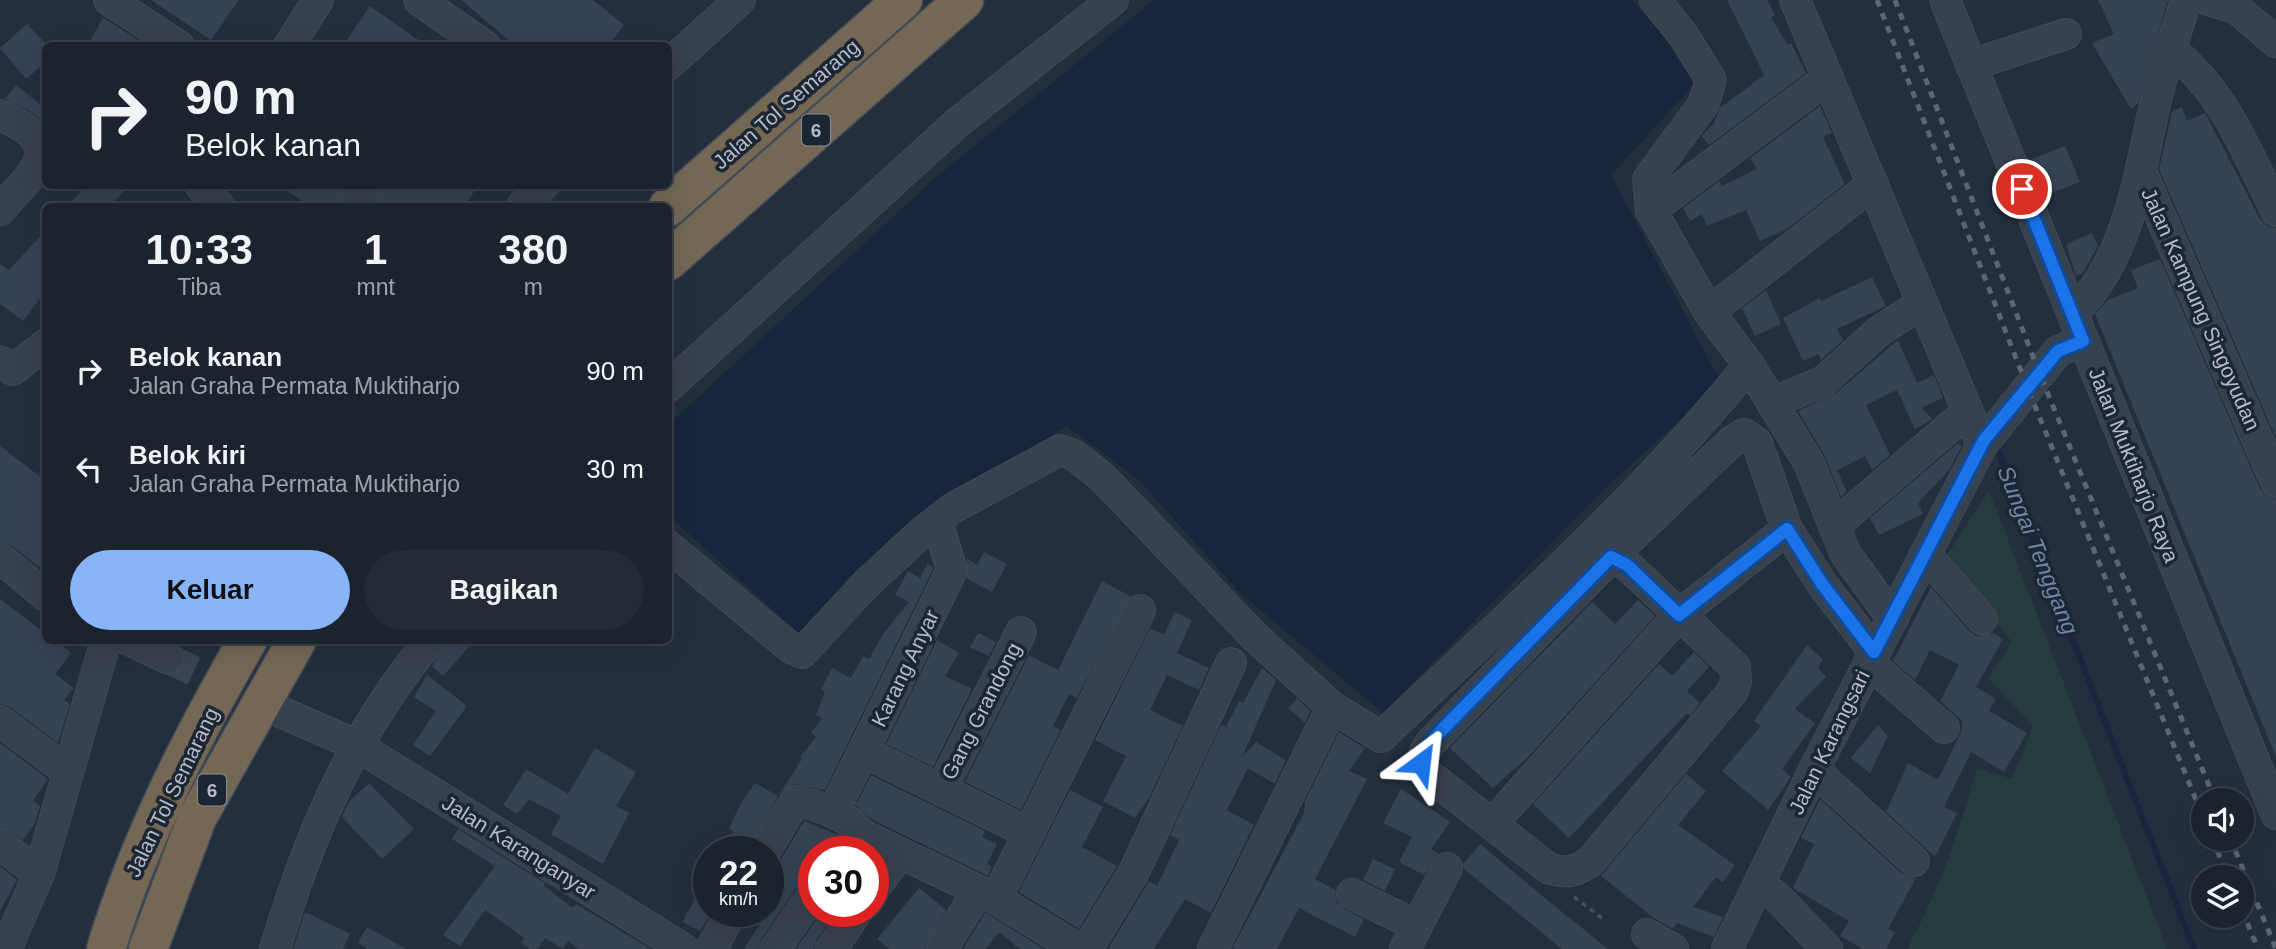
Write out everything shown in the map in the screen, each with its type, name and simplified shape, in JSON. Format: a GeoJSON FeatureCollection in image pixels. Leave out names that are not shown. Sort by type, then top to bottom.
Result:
{"type":"FeatureCollection","features":[{"type":"Feature","properties":{"kind":"highway","name":"Jalan Tol Semarang"},"geometry":{"type":"LineString","coordinates":[[672,203],[903,0]]}},
{"type":"Feature","properties":{"kind":"highway","name":"Jalan Tol Semarang"},"geometry":{"type":"LineString","coordinates":[[672,257],[964,0]]}},
{"type":"Feature","properties":{"kind":"highway","name":"Jalan Tol Semarang"},"geometry":{"type":"LineString","coordinates":[[106,949],[123,895],[167,792],[246,644]]}},
{"type":"Feature","properties":{"kind":"highway","name":"Jalan Tol Semarang"},"geometry":{"type":"LineString","coordinates":[[148,949],[197,818],[295,644]]}},
{"type":"Feature","properties":{"kind":"street"},"geometry":{"type":"LineString","coordinates":[[109,0],[173,42]]}},
{"type":"Feature","properties":{"kind":"street"},"geometry":{"type":"LineString","coordinates":[[419,0],[472,42]]}},
{"type":"Feature","properties":{"kind":"street"},"geometry":{"type":"LineString","coordinates":[[672,61],[740,0]]}},
{"type":"Feature","properties":{"kind":"street"},"geometry":{"type":"LineString","coordinates":[[672,383],[957,123],[1113,0]]}},
{"type":"Feature","properties":{"kind":"street"},"geometry":{"type":"LineString","coordinates":[[1655,0],[1684,35],[1711,80],[1703,105],[1648,179],[1651,210],[1709,312],[1734,385],[1772,403],[1808,463],[1854,568],[1893,619]]}},
{"type":"Feature","properties":{"kind":"street"},"geometry":{"type":"LineString","coordinates":[[1795,0],[1966,413],[1983,442]]}},
{"type":"Feature","properties":{"kind":"street","name":"Jalan Muktiharjo Raya"},"geometry":{"type":"LineString","coordinates":[[1945,0],[2083,341],[2273,797]]}},
{"type":"Feature","properties":{"kind":"street"},"geometry":{"type":"LineString","coordinates":[[2073,313],[2092,294],[2106,267],[2142,174],[2153,113],[2186,0]]}},
{"type":"Feature","properties":{"kind":"street"},"geometry":{"type":"LineString","coordinates":[[2208,0],[2236,8],[2276,42]]}},
{"type":"Feature","properties":{"kind":"street"},"geometry":{"type":"LineString","coordinates":[[293,42],[326,6]]}},
{"type":"Feature","properties":{"kind":"street"},"geometry":{"type":"LineString","coordinates":[[313,42],[326,6]]}},
{"type":"Feature","properties":{"kind":"street"},"geometry":{"type":"LineString","coordinates":[[1971,65],[2066,34]]}},
{"type":"Feature","properties":{"kind":"street"},"geometry":{"type":"LineString","coordinates":[[2171,49],[2199,72],[2222,102],[2276,211]]}},
{"type":"Feature","properties":{"kind":"street"},"geometry":{"type":"LineString","coordinates":[[1651,210],[1828,78]]}},
{"type":"Feature","properties":{"kind":"street"},"geometry":{"type":"LineString","coordinates":[[0,115],[32,136],[42,147],[42,159],[35,172],[0,210]]}},
{"type":"Feature","properties":{"kind":"street","name":"Jalan Kampung Singoyudan"},"geometry":{"type":"LineString","coordinates":[[2142,174],[2276,482]]}},
{"type":"Feature","properties":{"kind":"street"},"geometry":{"type":"LineString","coordinates":[[1709,312],[1873,184]]}},
{"type":"Feature","properties":{"kind":"street"},"geometry":{"type":"LineString","coordinates":[[526,203],[540,189]]}},
{"type":"Feature","properties":{"kind":"street"},"geometry":{"type":"LineString","coordinates":[[1772,403],[1824,381],[1878,332],[1922,303]]}},
{"type":"Feature","properties":{"kind":"street","name":"Jalan Karangsari"},"geometry":{"type":"LineString","coordinates":[[1727,949],[1761,885],[1814,770],[1983,442],[2058,351],[2083,341]]}},
{"type":"Feature","properties":{"kind":"street"},"geometry":{"type":"LineString","coordinates":[[0,362],[12,370],[42,347]]}},
{"type":"Feature","properties":{"kind":"street"},"geometry":{"type":"LineString","coordinates":[[672,549],[790,648],[802,653],[892,558],[937,521],[1047,455],[1060,450],[1074,455],[1102,477],[1255,638],[1332,706],[1381,737],[1586,543],[1734,385]]}},
{"type":"Feature","properties":{"kind":"street"},"geometry":{"type":"LineString","coordinates":[[1834,526],[1966,413]]}},
{"type":"Feature","properties":{"kind":"street"},"geometry":{"type":"LineString","coordinates":[[1611,557],[1627,565],[1735,667],[1736,682],[1732,692],[1591,861],[1576,872],[1548,868],[1426,773],[1421,763],[1423,755],[1437,735],[1611,557],[1731,442],[1744,434],[1757,443],[1787,529],[1822,584],[1872,657],[1944,728]]}},
{"type":"Feature","properties":{"kind":"street","name":"Karang Anyar"},"geometry":{"type":"LineString","coordinates":[[844,831],[864,752],[952,570],[937,521]]}},
{"type":"Feature","properties":{"kind":"street"},"geometry":{"type":"LineString","coordinates":[[1492,824],[1679,615],[1787,529]]}},
{"type":"Feature","properties":{"kind":"street"},"geometry":{"type":"LineString","coordinates":[[1925,554],[1982,619]]}},
{"type":"Feature","properties":{"kind":"street"},"geometry":{"type":"LineString","coordinates":[[0,558],[42,593]]}},
{"type":"Feature","properties":{"kind":"street"},"geometry":{"type":"LineString","coordinates":[[942,949],[987,895],[1029,832],[1140,610]]}},
{"type":"Feature","properties":{"kind":"street","name":"Gang Grandong"},"geometry":{"type":"LineString","coordinates":[[941,790],[1021,632]]}},
{"type":"Feature","properties":{"kind":"street"},"geometry":{"type":"LineString","coordinates":[[6,949],[39,874],[66,771],[105,644]]}},
{"type":"Feature","properties":{"kind":"street"},"geometry":{"type":"LineString","coordinates":[[275,949],[333,789],[341,738],[426,644]]}},
{"type":"Feature","properties":{"kind":"street"},"geometry":{"type":"LineString","coordinates":[[1087,949],[1134,872],[1231,663]]}},
{"type":"Feature","properties":{"kind":"street"},"geometry":{"type":"LineString","coordinates":[[1213,949],[1332,706]]}},
{"type":"Feature","properties":{"kind":"street","name":"Jalan Karanganyar"},"geometry":{"type":"LineString","coordinates":[[281,712],[341,738],[648,940],[684,949]]}},
{"type":"Feature","properties":{"kind":"street"},"geometry":{"type":"LineString","coordinates":[[0,722],[66,771]]}},
{"type":"Feature","properties":{"kind":"street"},"geometry":{"type":"LineString","coordinates":[[864,752],[1029,832]]}},
{"type":"Feature","properties":{"kind":"street"},"geometry":{"type":"LineString","coordinates":[[1814,770],[1914,861]]}},
{"type":"Feature","properties":{"kind":"street"},"geometry":{"type":"LineString","coordinates":[[775,836],[798,801],[844,831],[900,853],[987,895],[1059,944]]}},
{"type":"Feature","properties":{"kind":"street"},"geometry":{"type":"LineString","coordinates":[[0,844],[39,874]]}},
{"type":"Feature","properties":{"kind":"street"},"geometry":{"type":"LineString","coordinates":[[889,868],[900,853]]}},
{"type":"Feature","properties":{"kind":"street"},"geometry":{"type":"LineString","coordinates":[[1352,894],[1411,937],[1447,868]]}},
{"type":"Feature","properties":{"kind":"street"},"geometry":{"type":"LineString","coordinates":[[1761,885],[1777,897],[1827,949]]}},
{"type":"Feature","properties":{"kind":"street"},"geometry":{"type":"LineString","coordinates":[[775,949],[798,915]]}},
{"type":"Feature","properties":{"kind":"street"},"geometry":{"type":"LineString","coordinates":[[711,949],[723,927]]}},
{"type":"Feature","properties":{"kind":"street"},"geometry":{"type":"LineString","coordinates":[[831,949],[846,927]]}},
{"type":"Feature","properties":{"kind":"street"},"geometry":{"type":"LineString","coordinates":[[1647,934],[1673,949]]}},
{"type":"Feature","properties":{"kind":"green space"},"geometry":{"type":"Polygon","coordinates":[[[1989,491],[2167,949],[1907,949],[1947,861],[1977,768],[2012,779],[2033,726],[1988,678],[2012,642],[1945,558],[1989,491]]]}},
{"type":"Feature","properties":{"kind":"water"},"geometry":{"type":"Polygon","coordinates":[[[1154,0],[1632,0],[1700,78],[1611,175],[1721,383],[1615,479],[1383,713],[1239,592],[1139,480],[1067,426],[899,533],[801,635],[672,519],[672,421],[935,178],[1154,0]]]}},
{"type":"Feature","properties":{"kind":"building"},"geometry":{"type":"Polygon","coordinates":[[[151,0],[239,0],[211,40],[151,0]]]}},
{"type":"Feature","properties":{"kind":"building"},"geometry":{"type":"Polygon","coordinates":[[[461,0],[593,0],[624,25],[611,42],[511,42],[461,0]]]}},
{"type":"Feature","properties":{"kind":"building"},"geometry":{"type":"Polygon","coordinates":[[[1727,0],[1767,0],[1775,15],[1771,18],[1788,45],[1791,43],[1806,73],[1709,145],[1702,136],[1714,123],[1720,108],[1764,75],[1727,0]]]}},
{"type":"Feature","properties":{"kind":"building"},"geometry":{"type":"Polygon","coordinates":[[[2098,0],[2168,0],[2138,103],[2131,109],[2092,43],[2114,34],[2098,0]]]}},
{"type":"Feature","properties":{"kind":"building"},"geometry":{"type":"Polygon","coordinates":[[[370,6],[421,42],[346,42],[370,6]]]}},
{"type":"Feature","properties":{"kind":"building"},"geometry":{"type":"Polygon","coordinates":[[[103,18],[140,42],[89,42],[103,18]]]}},
{"type":"Feature","properties":{"kind":"building"},"geometry":{"type":"Polygon","coordinates":[[[27,24],[44,42],[42,65],[26,79],[0,48],[27,24]]]}},
{"type":"Feature","properties":{"kind":"building"},"geometry":{"type":"Polygon","coordinates":[[[16,85],[42,106],[42,120],[30,111],[5,99],[16,85]]]}},
{"type":"Feature","properties":{"kind":"building"},"geometry":{"type":"Polygon","coordinates":[[[1820,106],[1832,133],[1823,137],[1845,184],[1787,229],[1760,241],[1746,210],[1707,226],[1702,214],[1690,221],[1683,208],[1719,181],[1722,186],[1757,169],[1750,158],[1820,106]]]}},
{"type":"Feature","properties":{"kind":"building"},"geometry":{"type":"Polygon","coordinates":[[[2182,107],[2187,121],[2205,113],[2260,219],[2267,226],[2276,228],[2276,438],[2159,169],[2172,111],[2182,107]]]}},
{"type":"Feature","properties":{"kind":"building"},"geometry":{"type":"Polygon","coordinates":[[[2065,146],[2080,182],[2046,195],[2032,159],[2065,146]]]}},
{"type":"Feature","properties":{"kind":"building"},"geometry":{"type":"Polygon","coordinates":[[[83,189],[126,189],[113,203],[70,203],[83,189]]]}},
{"type":"Feature","properties":{"kind":"building"},"geometry":{"type":"Polygon","coordinates":[[[284,189],[346,189],[338,203],[306,203],[284,189]]]}},
{"type":"Feature","properties":{"kind":"building"},"geometry":{"type":"Polygon","coordinates":[[[384,189],[476,189],[466,203],[376,203],[384,189]]]}},
{"type":"Feature","properties":{"kind":"building"},"geometry":{"type":"Polygon","coordinates":[[[2092,233],[2098,246],[2083,273],[2076,276],[2066,244],[2092,233]]]}},
{"type":"Feature","properties":{"kind":"building"},"geometry":{"type":"Polygon","coordinates":[[[42,234],[42,296],[23,321],[0,304],[0,264],[9,270],[42,234]]]}},
{"type":"Feature","properties":{"kind":"building"},"geometry":{"type":"Polygon","coordinates":[[[2160,259],[2260,489],[2266,496],[2276,499],[2276,757],[2095,314],[2108,300],[2138,288],[2131,270],[2160,259]]]}},
{"type":"Feature","properties":{"kind":"building"},"geometry":{"type":"Polygon","coordinates":[[[1872,277],[1886,306],[1837,329],[1843,340],[1821,360],[1818,354],[1803,361],[1783,318],[1820,298],[1821,301],[1872,277]]]}},
{"type":"Feature","properties":{"kind":"building"},"geometry":{"type":"Polygon","coordinates":[[[1766,290],[1781,324],[1755,336],[1742,308],[1766,290]]]}},
{"type":"Feature","properties":{"kind":"building"},"geometry":{"type":"Polygon","coordinates":[[[1898,340],[1917,383],[1934,375],[1943,398],[1921,408],[1933,419],[1915,429],[1897,390],[1866,405],[1890,455],[1872,470],[1865,456],[1837,470],[1847,492],[1841,497],[1824,454],[1798,411],[1835,394],[1898,340]]]}},
{"type":"Feature","properties":{"kind":"building"},"geometry":{"type":"Polygon","coordinates":[[[1958,443],[1962,446],[1949,470],[1918,503],[1923,514],[1879,535],[1870,518],[1958,443]]]}},
{"type":"Feature","properties":{"kind":"building"},"geometry":{"type":"Polygon","coordinates":[[[0,446],[42,478],[42,564],[39,567],[11,545],[0,541],[0,446]]]}},
{"type":"Feature","properties":{"kind":"building"},"geometry":{"type":"Polygon","coordinates":[[[984,552],[1007,564],[992,592],[967,579],[967,558],[977,565],[984,552]]]}},
{"type":"Feature","properties":{"kind":"building"},"geometry":{"type":"Polygon","coordinates":[[[928,563],[933,569],[825,790],[795,784],[779,795],[802,759],[800,757],[816,737],[811,733],[822,718],[816,715],[825,692],[821,690],[832,668],[851,678],[863,656],[869,659],[883,634],[909,602],[895,595],[908,571],[920,578],[928,563]]]}},
{"type":"Feature","properties":{"kind":"building"},"geometry":{"type":"Polygon","coordinates":[[[1102,581],[1130,596],[1077,698],[1069,694],[1053,726],[1061,730],[1021,810],[965,782],[1029,655],[1058,670],[1102,581]]]}},
{"type":"Feature","properties":{"kind":"building"},"geometry":{"type":"Polygon","coordinates":[[[1931,587],[1969,631],[1977,636],[1993,633],[2003,639],[1976,687],[1996,699],[1989,711],[2027,733],[2004,772],[1971,752],[1944,807],[1957,813],[1935,857],[1886,812],[1908,763],[1938,780],[1961,732],[1962,721],[1940,701],[1959,665],[1930,650],[1915,680],[1893,661],[1931,587]]]}},
{"type":"Feature","properties":{"kind":"building"},"geometry":{"type":"Polygon","coordinates":[[[0,599],[42,631],[42,644],[60,644],[71,653],[55,674],[74,688],[64,700],[70,704],[58,743],[10,707],[0,704],[0,599]]]}},
{"type":"Feature","properties":{"kind":"building"},"geometry":{"type":"Polygon","coordinates":[[[1638,600],[1655,616],[1529,756],[1493,788],[1450,748],[1592,602],[1615,624],[1638,600]]]}},
{"type":"Feature","properties":{"kind":"building"},"geometry":{"type":"Polygon","coordinates":[[[1175,612],[1192,620],[1177,653],[1209,668],[1199,690],[1167,675],[1150,710],[1183,726],[1149,798],[1135,818],[1103,801],[1126,756],[1095,740],[1150,628],[1164,635],[1175,612]]]}},
{"type":"Feature","properties":{"kind":"building"},"geometry":{"type":"Polygon","coordinates":[[[978,633],[996,642],[989,656],[970,647],[978,633]]]}},
{"type":"Feature","properties":{"kind":"building"},"geometry":{"type":"Polygon","coordinates":[[[937,640],[959,653],[945,676],[972,689],[933,767],[886,744],[937,640]]]}},
{"type":"Feature","properties":{"kind":"building"},"geometry":{"type":"Polygon","coordinates":[[[445,644],[471,644],[443,676],[432,666],[445,644]]]}},
{"type":"Feature","properties":{"kind":"building"},"geometry":{"type":"Polygon","coordinates":[[[1807,645],[1823,659],[1818,668],[1826,677],[1795,709],[1815,723],[1782,769],[1791,777],[1768,810],[1722,771],[1761,726],[1754,721],[1807,645]]]}},
{"type":"Feature","properties":{"kind":"building"},"geometry":{"type":"Polygon","coordinates":[[[1694,652],[1709,667],[1687,691],[1700,703],[1690,716],[1687,713],[1569,838],[1533,804],[1659,664],[1672,676],[1694,652]]]}},
{"type":"Feature","properties":{"kind":"building"},"geometry":{"type":"Polygon","coordinates":[[[1262,668],[1276,680],[1242,757],[1256,742],[1286,760],[1275,784],[1248,768],[1227,810],[1254,825],[1211,913],[1185,899],[1154,949],[1108,949],[1149,881],[1157,886],[1179,840],[1170,835],[1221,725],[1226,727],[1239,701],[1243,703],[1262,668]]]}},
{"type":"Feature","properties":{"kind":"building"},"geometry":{"type":"Polygon","coordinates":[[[427,675],[467,706],[430,756],[413,745],[436,711],[414,697],[427,675]]]}},
{"type":"Feature","properties":{"kind":"building"},"geometry":{"type":"Polygon","coordinates":[[[1297,698],[1310,711],[1305,723],[1288,708],[1297,698]]]}},
{"type":"Feature","properties":{"kind":"building"},"geometry":{"type":"Polygon","coordinates":[[[1878,725],[1888,736],[1870,773],[1851,758],[1878,725]]]}},
{"type":"Feature","properties":{"kind":"building"},"geometry":{"type":"Polygon","coordinates":[[[1339,732],[1365,748],[1349,771],[1367,779],[1315,879],[1335,890],[1337,903],[1344,909],[1364,919],[1355,937],[1299,908],[1277,949],[1236,949],[1233,947],[1304,813],[1305,801],[1339,732]]]}},
{"type":"Feature","properties":{"kind":"building"},"geometry":{"type":"Polygon","coordinates":[[[0,743],[48,779],[33,801],[40,806],[35,823],[23,840],[0,827],[0,743]]]}},
{"type":"Feature","properties":{"kind":"building"},"geometry":{"type":"Polygon","coordinates":[[[595,748],[636,772],[616,806],[629,813],[603,864],[551,834],[561,816],[529,799],[517,814],[503,805],[526,769],[568,794],[595,748]]]}},
{"type":"Feature","properties":{"kind":"building"},"geometry":{"type":"Polygon","coordinates":[[[1686,774],[1706,791],[1678,825],[1735,865],[1723,882],[1716,877],[1693,907],[1723,917],[1714,937],[1677,923],[1673,929],[1654,918],[1601,876],[1686,774]]]}},
{"type":"Feature","properties":{"kind":"building"},"geometry":{"type":"Polygon","coordinates":[[[871,775],[985,831],[982,837],[997,844],[987,864],[992,867],[988,876],[873,820],[856,805],[871,775]]]}},
{"type":"Feature","properties":{"kind":"building"},"geometry":{"type":"Polygon","coordinates":[[[369,783],[414,829],[382,859],[342,817],[348,803],[369,783]]]}},
{"type":"Feature","properties":{"kind":"building"},"geometry":{"type":"Polygon","coordinates":[[[755,783],[778,796],[757,836],[730,836],[733,831],[729,828],[742,801],[755,783]]]}},
{"type":"Feature","properties":{"kind":"building"},"geometry":{"type":"Polygon","coordinates":[[[1401,789],[1450,822],[1431,849],[1438,853],[1424,875],[1399,862],[1412,837],[1383,823],[1401,789]]]}},
{"type":"Feature","properties":{"kind":"building"},"geometry":{"type":"Polygon","coordinates":[[[1070,790],[1103,807],[1082,847],[1117,866],[1079,929],[1019,892],[1070,790]]]}},
{"type":"Feature","properties":{"kind":"building"},"geometry":{"type":"Polygon","coordinates":[[[1820,799],[1902,874],[1916,878],[1888,929],[1895,932],[1886,949],[1863,949],[1840,936],[1849,921],[1793,888],[1814,844],[1801,838],[1820,799]]]}},
{"type":"Feature","properties":{"kind":"building"},"geometry":{"type":"Polygon","coordinates":[[[804,821],[838,836],[798,836],[798,885],[784,905],[784,854],[804,821]]]}},
{"type":"Feature","properties":{"kind":"building"},"geometry":{"type":"Polygon","coordinates":[[[458,829],[545,883],[544,886],[573,908],[576,904],[651,949],[579,949],[568,941],[563,949],[545,938],[537,949],[530,949],[521,943],[524,938],[485,910],[460,946],[443,935],[495,866],[452,839],[458,829]]]}},
{"type":"Feature","properties":{"kind":"building"},"geometry":{"type":"Polygon","coordinates":[[[1480,844],[1608,949],[1562,949],[1464,869],[1463,864],[1480,844]]]}},
{"type":"Feature","properties":{"kind":"building"},"geometry":{"type":"Polygon","coordinates":[[[1373,859],[1395,869],[1385,891],[1363,880],[1373,859]]]}},
{"type":"Feature","properties":{"kind":"building"},"geometry":{"type":"Polygon","coordinates":[[[0,866],[17,880],[0,911],[0,866]]]}},
{"type":"Feature","properties":{"kind":"building"},"geometry":{"type":"Polygon","coordinates":[[[919,888],[946,910],[925,949],[889,949],[877,939],[919,888]]]}},
{"type":"Feature","properties":{"kind":"building"},"geometry":{"type":"Polygon","coordinates":[[[693,903],[693,927],[703,927],[700,931],[683,922],[687,913],[684,912],[688,912],[693,903]]]}},
{"type":"Feature","properties":{"kind":"building"},"geometry":{"type":"Polygon","coordinates":[[[305,912],[350,934],[343,949],[293,949],[305,912]]]}},
{"type":"Feature","properties":{"kind":"building"},"geometry":{"type":"Polygon","coordinates":[[[985,913],[1044,949],[1020,949],[999,932],[986,949],[963,949],[985,913]]]}},
{"type":"Feature","properties":{"kind":"building"},"geometry":{"type":"Polygon","coordinates":[[[367,927],[406,949],[368,949],[358,943],[367,927]]]}},
{"type":"Feature","properties":{"kind":"building"},"geometry":{"type":"Polygon","coordinates":[[[758,927],[769,927],[758,949],[744,949],[758,927]]]}},
{"type":"Feature","properties":{"kind":"building"},"geometry":{"type":"Polygon","coordinates":[[[811,927],[825,927],[814,949],[796,949],[811,927]]]}},
{"type":"Feature","properties":{"kind":"waterway","name":"Sungai Tenggang"},"geometry":{"type":"LineString","coordinates":[[1995,442],[2194,949]]}},
{"type":"Feature","properties":{"kind":"tunnel"},"geometry":{"type":"LineString","coordinates":[[167,658],[280,712]]}},
{"type":"Feature","properties":{"kind":"railway"},"geometry":{"type":"LineString","coordinates":[[1877,0],[2028,389],[2191,788]]}},
{"type":"Feature","properties":{"kind":"railway"},"geometry":{"type":"LineString","coordinates":[[1895,0],[2039,372],[2210,788]]}},
{"type":"Feature","properties":{"kind":"railway"},"geometry":{"type":"LineString","coordinates":[[2217,851],[2223,865]]}},
{"type":"Feature","properties":{"kind":"railway"},"geometry":{"type":"LineString","coordinates":[[2235,851],[2276,949]]}},
{"type":"Feature","properties":{"kind":"railway"},"geometry":{"type":"LineString","coordinates":[[2249,928],[2258,949]]}},
{"type":"Feature","properties":{"kind":"route"},"geometry":{"type":"LineString","coordinates":[[1421,763],[1428,746],[1437,735],[1611,557],[1619,558],[1679,615],[1787,529],[1822,584],[1874,652],[1984,440],[2058,351],[2083,341],[2022,189]]}}]}
